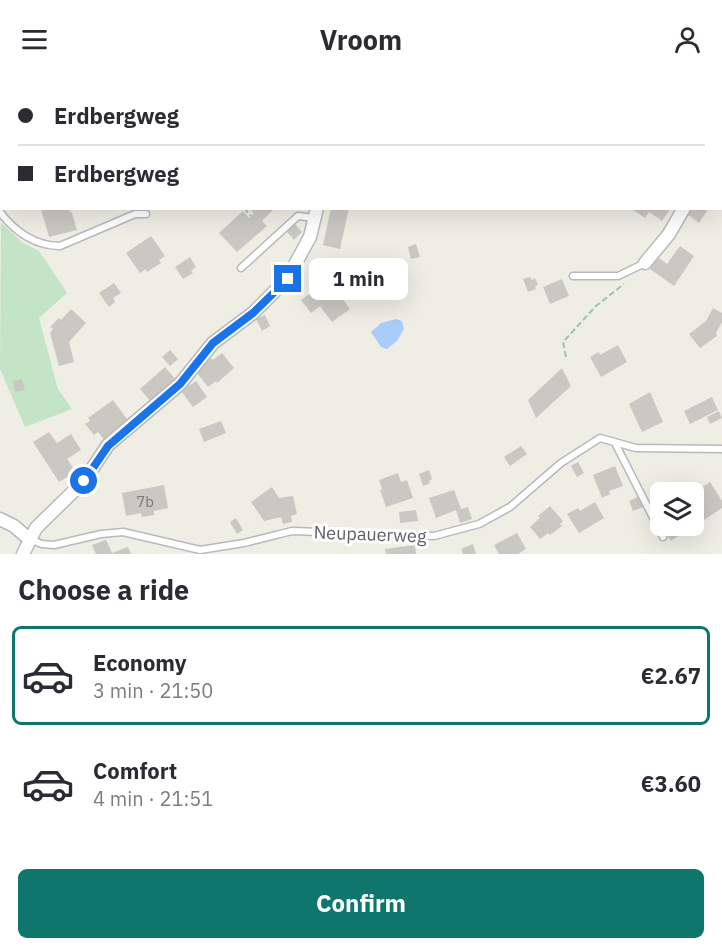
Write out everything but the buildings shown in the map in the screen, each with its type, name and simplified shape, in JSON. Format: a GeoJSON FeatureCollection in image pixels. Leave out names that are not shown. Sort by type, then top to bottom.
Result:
{"type":"FeatureCollection","features":[{"type":"Feature","properties":{"kind":"street"},"geometry":{"type":"LineString","coordinates":[[645,263],[669,234],[683,210]]}},
{"type":"Feature","properties":{"kind":"street"},"geometry":{"type":"LineString","coordinates":[[23,554],[29,538],[42,521],[84,481],[108,446],[180,384],[213,343],[253,313],[288,279],[310,237],[316,214]]}},
{"type":"Feature","properties":{"kind":"street"},"geometry":{"type":"LineString","coordinates":[[0,519],[14,526],[29,538]]}},
{"type":"Feature","properties":{"kind":"lane"},"geometry":{"type":"LineString","coordinates":[[0,212],[16,229],[48,246],[60,246],[135,214],[146,214]]}},
{"type":"Feature","properties":{"kind":"lane"},"geometry":{"type":"LineString","coordinates":[[241,268],[298,212],[316,214]]}},
{"type":"Feature","properties":{"kind":"lane"},"geometry":{"type":"LineString","coordinates":[[573,276],[618,276],[645,263]]}},
{"type":"Feature","properties":{"kind":"lane","name":"Neupauerweg"},"geometry":{"type":"LineString","coordinates":[[29,538],[42,544],[54,545],[101,534],[123,532],[200,550],[244,543],[292,531],[434,536],[479,524],[510,507],[561,463],[600,438],[636,448],[722,449]]}},
{"type":"Feature","properties":{"kind":"lane"},"geometry":{"type":"LineString","coordinates":[[615,443],[663,537]]}},
{"type":"Feature","properties":{"kind":"path"},"geometry":{"type":"LineString","coordinates":[[246,210],[251,216]]}},
{"type":"Feature","properties":{"kind":"path"},"geometry":{"type":"LineString","coordinates":[[566,357],[563,342],[596,306],[628,280]]}},
{"type":"Feature","properties":{"kind":"green space"},"geometry":{"type":"Polygon","coordinates":[[[1,223],[23,243],[39,251],[67,293],[39,318],[58,389],[72,409],[25,427],[0,369],[1,223]]]}},
{"type":"Feature","properties":{"kind":"water"},"geometry":{"type":"Polygon","coordinates":[[[396,319],[402,321],[404,329],[397,341],[387,349],[381,347],[371,332],[381,323],[396,319]]]}},
{"type":"Feature","properties":{"kind":"route"},"geometry":{"type":"LineString","coordinates":[[84,481],[108,446],[180,384],[213,343],[253,313],[288,279]]}}]}
